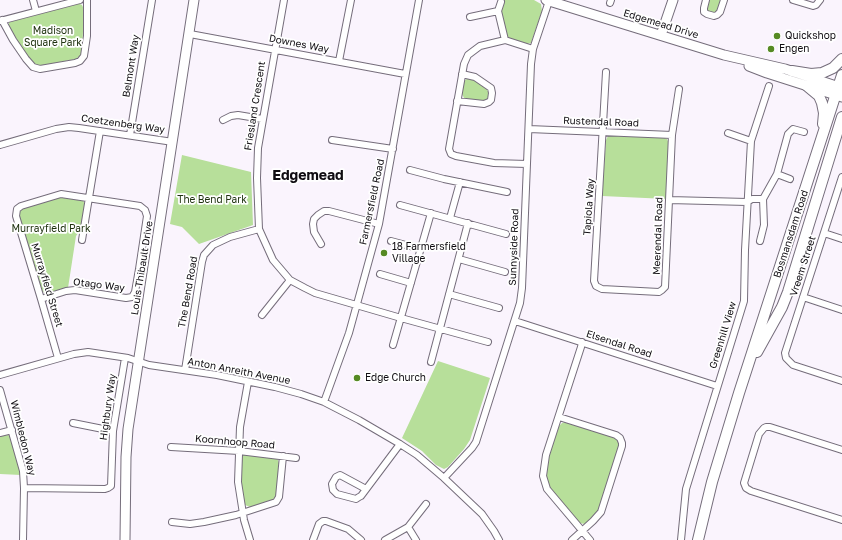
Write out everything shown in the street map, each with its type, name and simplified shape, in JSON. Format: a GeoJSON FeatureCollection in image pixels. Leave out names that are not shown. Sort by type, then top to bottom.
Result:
{"type":"FeatureCollection","features":[{"type":"Feature","properties":{"kind":"main road"},"geometry":{"type":"LineString","coordinates":[[792,71],[811,74],[822,73],[833,68],[842,60]]}},
{"type":"Feature","properties":{"kind":"main road","name":"Bosmansdam Road"},"geometry":{"type":"LineString","coordinates":[[698,540],[712,482],[739,392],[822,138],[839,92],[842,75]]}},
{"type":"Feature","properties":{"kind":"main road"},"geometry":{"type":"LineString","coordinates":[[807,86],[818,96],[822,103],[824,115],[822,138]]}},
{"type":"Feature","properties":{"kind":"main road","name":"Bosmansdam Road"},"geometry":{"type":"LineString","coordinates":[[739,392],[759,348],[779,312],[788,292],[841,122]]}},
{"type":"Feature","properties":{"kind":"street"},"geometry":{"type":"LineString","coordinates":[[33,0],[36,11]]}},
{"type":"Feature","properties":{"kind":"street"},"geometry":{"type":"LineString","coordinates":[[80,0],[1,20],[26,59],[33,66],[40,69],[75,63],[82,60],[85,52],[87,0]]}},
{"type":"Feature","properties":{"kind":"street","name":"Belmont Way"},"geometry":{"type":"LineString","coordinates":[[130,135],[152,0]]}},
{"type":"Feature","properties":{"kind":"street","name":"Louis Thibault Drive"},"geometry":{"type":"LineString","coordinates":[[125,540],[126,450],[128,429],[190,34],[194,0]]}},
{"type":"Feature","properties":{"kind":"street","name":"Friesland Crescent"},"geometry":{"type":"LineString","coordinates":[[284,0],[274,49],[258,148],[257,178],[259,229],[273,260],[290,280],[315,293],[488,342]]}},
{"type":"Feature","properties":{"kind":"street"},"geometry":{"type":"LineString","coordinates":[[339,62],[351,0]]}},
{"type":"Feature","properties":{"kind":"street","name":"Farmersfield Road"},"geometry":{"type":"LineString","coordinates":[[324,402],[349,333],[379,224],[419,0]]}},
{"type":"Feature","properties":{"kind":"street","name":"Edgemead Drive"},"geometry":{"type":"LineString","coordinates":[[548,0],[724,55],[792,71],[839,92]]}},
{"type":"Feature","properties":{"kind":"street","name":"Sunnyside Road"},"geometry":{"type":"LineString","coordinates":[[444,478],[476,442],[520,303],[522,288],[531,64],[533,49],[548,0]]}},
{"type":"Feature","properties":{"kind":"street"},"geometry":{"type":"LineString","coordinates":[[662,35],[673,0]]}},
{"type":"Feature","properties":{"kind":"street"},"geometry":{"type":"LineString","coordinates":[[706,0],[704,12],[714,16],[720,12],[724,0]]}},
{"type":"Feature","properties":{"kind":"street"},"geometry":{"type":"LineString","coordinates":[[793,0],[813,6],[820,0]]}},
{"type":"Feature","properties":{"kind":"street"},"geometry":{"type":"LineString","coordinates":[[501,2],[498,11],[505,40]]}},
{"type":"Feature","properties":{"kind":"street"},"geometry":{"type":"LineString","coordinates":[[470,17],[498,11]]}},
{"type":"Feature","properties":{"kind":"street","name":"Downes Way"},"geometry":{"type":"LineString","coordinates":[[190,34],[405,74]]}},
{"type":"Feature","properties":{"kind":"street"},"geometry":{"type":"LineString","coordinates":[[527,164],[494,163],[453,155],[450,149],[465,59],[474,49],[480,46],[505,40],[533,49]]}},
{"type":"Feature","properties":{"kind":"street","name":"Edgemead Drive"},"geometry":{"type":"LineString","coordinates":[[724,55],[767,73],[807,86],[839,92]]}},
{"type":"Feature","properties":{"kind":"street","name":"Tapiola Way"},"geometry":{"type":"LineString","coordinates":[[595,284],[606,72]]}},
{"type":"Feature","properties":{"kind":"street"},"geometry":{"type":"LineString","coordinates":[[457,101],[484,104],[489,102],[492,93],[491,88],[475,77],[462,74]]}},
{"type":"Feature","properties":{"kind":"street","name":"Greenhill View"},"geometry":{"type":"LineString","coordinates":[[681,540],[686,489],[744,301],[747,202],[751,141],[769,86]]}},
{"type":"Feature","properties":{"kind":"street","name":"Meerendal Road"},"geometry":{"type":"LineString","coordinates":[[595,284],[602,289],[658,292],[664,289],[666,284],[672,135],[679,90]]}},
{"type":"Feature","properties":{"kind":"street"},"geometry":{"type":"LineString","coordinates":[[223,120],[231,116],[238,115],[262,119]]}},
{"type":"Feature","properties":{"kind":"street","name":"Coetzenberg Way"},"geometry":{"type":"LineString","coordinates":[[0,145],[56,129],[69,127],[173,142]]}},
{"type":"Feature","properties":{"kind":"street","name":"Rustendal Road"},"geometry":{"type":"LineString","coordinates":[[529,129],[672,135]]}},
{"type":"Feature","properties":{"kind":"street"},"geometry":{"type":"LineString","coordinates":[[760,241],[764,226],[763,199],[777,174],[789,132],[793,129],[804,132]]}},
{"type":"Feature","properties":{"kind":"street"},"geometry":{"type":"LineString","coordinates":[[82,240],[100,131]]}},
{"type":"Feature","properties":{"kind":"street"},"geometry":{"type":"LineString","coordinates":[[728,133],[751,141]]}},
{"type":"Feature","properties":{"kind":"street"},"geometry":{"type":"LineString","coordinates":[[332,140],[393,148]]}},
{"type":"Feature","properties":{"kind":"street"},"geometry":{"type":"LineString","coordinates":[[410,170],[444,180],[507,192]]}},
{"type":"Feature","properties":{"kind":"street"},"geometry":{"type":"LineString","coordinates":[[777,174],[790,179]]}},
{"type":"Feature","properties":{"kind":"street","name":"Vreem Street"},"geometry":{"type":"LineString","coordinates":[[842,177],[785,353],[787,361],[795,366],[842,381]]}},
{"type":"Feature","properties":{"kind":"street"},"geometry":{"type":"LineString","coordinates":[[450,218],[460,182]]}},
{"type":"Feature","properties":{"kind":"street","name":"Murrayfield Street"},"geometry":{"type":"LineString","coordinates":[[58,358],[16,216],[17,209],[21,206],[62,194],[140,206],[144,208],[147,216],[136,290],[132,296]]}},
{"type":"Feature","properties":{"kind":"street"},"geometry":{"type":"LineString","coordinates":[[669,200],[747,202],[752,199],[763,199]]}},
{"type":"Feature","properties":{"kind":"street"},"geometry":{"type":"LineString","coordinates":[[400,205],[506,234]]}},
{"type":"Feature","properties":{"kind":"street"},"geometry":{"type":"LineString","coordinates":[[321,244],[313,228],[314,219],[320,212],[329,211],[379,224]]}},
{"type":"Feature","properties":{"kind":"street"},"geometry":{"type":"LineString","coordinates":[[393,345],[431,214]]}},
{"type":"Feature","properties":{"kind":"street"},"geometry":{"type":"LineString","coordinates":[[431,362],[468,223]]}},
{"type":"Feature","properties":{"kind":"street","name":"The Bend Road"},"geometry":{"type":"LineString","coordinates":[[185,370],[204,254],[213,245],[230,237],[259,229]]}},
{"type":"Feature","properties":{"kind":"street"},"geometry":{"type":"LineString","coordinates":[[824,233],[842,239]]}},
{"type":"Feature","properties":{"kind":"street"},"geometry":{"type":"LineString","coordinates":[[391,240],[421,249]]}},
{"type":"Feature","properties":{"kind":"street"},"geometry":{"type":"LineString","coordinates":[[459,259],[505,272]]}},
{"type":"Feature","properties":{"kind":"street"},"geometry":{"type":"LineString","coordinates":[[380,274],[411,283]]}},
{"type":"Feature","properties":{"kind":"street"},"geometry":{"type":"LineString","coordinates":[[262,315],[290,280]]}},
{"type":"Feature","properties":{"kind":"street","name":"Otago Way"},"geometry":{"type":"LineString","coordinates":[[41,299],[75,290],[126,298],[132,296]]}},
{"type":"Feature","properties":{"kind":"street"},"geometry":{"type":"LineString","coordinates":[[449,294],[499,308]]}},
{"type":"Feature","properties":{"kind":"street"},"geometry":{"type":"LineString","coordinates":[[803,297],[842,310]]}},
{"type":"Feature","properties":{"kind":"street","name":"Elsendal Road"},"geometry":{"type":"LineString","coordinates":[[515,321],[718,386]]}},
{"type":"Feature","properties":{"kind":"street"},"geometry":{"type":"LineString","coordinates":[[582,342],[544,464],[545,482],[552,495],[590,540]]}},
{"type":"Feature","properties":{"kind":"street","name":"Anton Anreith Avenue"},"geometry":{"type":"LineString","coordinates":[[0,375],[58,358],[88,352],[125,358],[149,365],[185,370],[275,387],[324,402],[417,455],[482,514],[499,540]]}},
{"type":"Feature","properties":{"kind":"street","name":"Highbury Way"},"geometry":{"type":"LineString","coordinates":[[24,488],[107,489],[111,486],[113,431],[125,358]]}},
{"type":"Feature","properties":{"kind":"street"},"geometry":{"type":"LineString","coordinates":[[248,382],[240,427],[238,482],[243,513],[250,540]]}},
{"type":"Feature","properties":{"kind":"street","name":"Wimbledon Way"},"geometry":{"type":"LineString","coordinates":[[0,390],[23,471],[23,540]]}},
{"type":"Feature","properties":{"kind":"street"},"geometry":{"type":"LineString","coordinates":[[559,417],[616,435],[620,438],[622,443],[603,506],[598,516],[572,540]]}},
{"type":"Feature","properties":{"kind":"street"},"geometry":{"type":"LineString","coordinates":[[73,423],[113,431]]}},
{"type":"Feature","properties":{"kind":"street"},"geometry":{"type":"LineString","coordinates":[[842,450],[766,427],[759,434],[744,483],[746,488],[751,491],[842,520]]}},
{"type":"Feature","properties":{"kind":"street"},"geometry":{"type":"LineString","coordinates":[[0,433],[12,430]]}},
{"type":"Feature","properties":{"kind":"street"},"geometry":{"type":"LineString","coordinates":[[366,489],[340,476],[336,477],[332,484],[332,488],[336,493],[356,499],[359,498],[366,489],[400,444]]}},
{"type":"Feature","properties":{"kind":"street","name":"Koornhoop Road"},"geometry":{"type":"LineString","coordinates":[[171,446],[239,451],[296,458]]}},
{"type":"Feature","properties":{"kind":"street"},"geometry":{"type":"LineString","coordinates":[[172,522],[190,524],[243,513],[272,504],[278,500],[283,456]]}},
{"type":"Feature","properties":{"kind":"street"},"geometry":{"type":"LineString","coordinates":[[385,540],[408,527],[426,504]]}},
{"type":"Feature","properties":{"kind":"street"},"geometry":{"type":"LineString","coordinates":[[313,540],[319,524],[326,521],[348,529],[361,540]]}},
{"type":"Feature","properties":{"kind":"street"},"geometry":{"type":"LineString","coordinates":[[408,527],[416,540]]}},
{"type":"Feature","properties":{"kind":"green space"},"geometry":{"type":"Polygon","coordinates":[[[500,0],[534,0],[541,4],[542,11],[531,43],[527,44],[510,39],[507,36],[501,14],[500,0]]]}},
{"type":"Feature","properties":{"kind":"green space"},"geometry":{"type":"Polygon","coordinates":[[[708,0],[721,0],[715,14],[706,11],[708,0]]]}},
{"type":"Feature","properties":{"kind":"green space","name":"Madison Square Park"},"geometry":{"type":"Polygon","coordinates":[[[78,3],[82,5],[84,9],[82,54],[76,59],[38,66],[33,64],[9,28],[9,21],[78,3]]]}},
{"type":"Feature","properties":{"kind":"green space"},"geometry":{"type":"Polygon","coordinates":[[[471,78],[487,89],[489,94],[487,100],[484,102],[464,98],[462,94],[464,81],[471,78]]]}},
{"type":"Feature","properties":{"kind":"green space"},"geometry":{"type":"Polygon","coordinates":[[[608,136],[663,137],[667,139],[669,144],[667,199],[602,196],[606,140],[608,136]]]}},
{"type":"Feature","properties":{"kind":"green space","name":"The Bend Park"},"geometry":{"type":"Polygon","coordinates":[[[182,155],[251,172],[253,225],[199,244],[182,227],[170,224],[182,155]]]}},
{"type":"Feature","properties":{"kind":"green space","name":"Murrayfield Park"},"geometry":{"type":"Polygon","coordinates":[[[59,198],[83,200],[85,205],[82,228],[76,236],[68,288],[46,294],[41,290],[19,215],[22,208],[59,198]]]}},
{"type":"Feature","properties":{"kind":"green space"},"geometry":{"type":"Polygon","coordinates":[[[438,361],[490,378],[470,440],[448,467],[444,469],[436,465],[422,451],[402,438],[438,361]]]}},
{"type":"Feature","properties":{"kind":"green space"},"geometry":{"type":"Polygon","coordinates":[[[566,422],[615,438],[619,441],[619,446],[598,512],[585,524],[579,523],[551,490],[546,476],[547,461],[559,426],[566,422]]]}},
{"type":"Feature","properties":{"kind":"green space"},"geometry":{"type":"Polygon","coordinates":[[[0,436],[10,436],[21,475],[0,474],[0,436]]]}},
{"type":"Feature","properties":{"kind":"green space"},"geometry":{"type":"Polygon","coordinates":[[[245,454],[277,458],[279,463],[276,495],[273,500],[250,507],[245,505],[240,483],[241,457],[245,454]]]}},
{"type":"Feature","properties":{"kind":"place","name":"Quickshop"},"geometry":{"type":"Point","coordinates":[777,36]}},
{"type":"Feature","properties":{"kind":"place","name":"Engen"},"geometry":{"type":"Point","coordinates":[771,49]}},
{"type":"Feature","properties":{"kind":"place","name":"18 Farmersfield Village"},"geometry":{"type":"Point","coordinates":[384,253]}},
{"type":"Feature","properties":{"kind":"place","name":"Edge Church"},"geometry":{"type":"Point","coordinates":[357,378]}},
{"type":"Feature","properties":{"kind":"district","name":"Edgemead"},"geometry":{"type":"Point","coordinates":[308,176]}}]}
